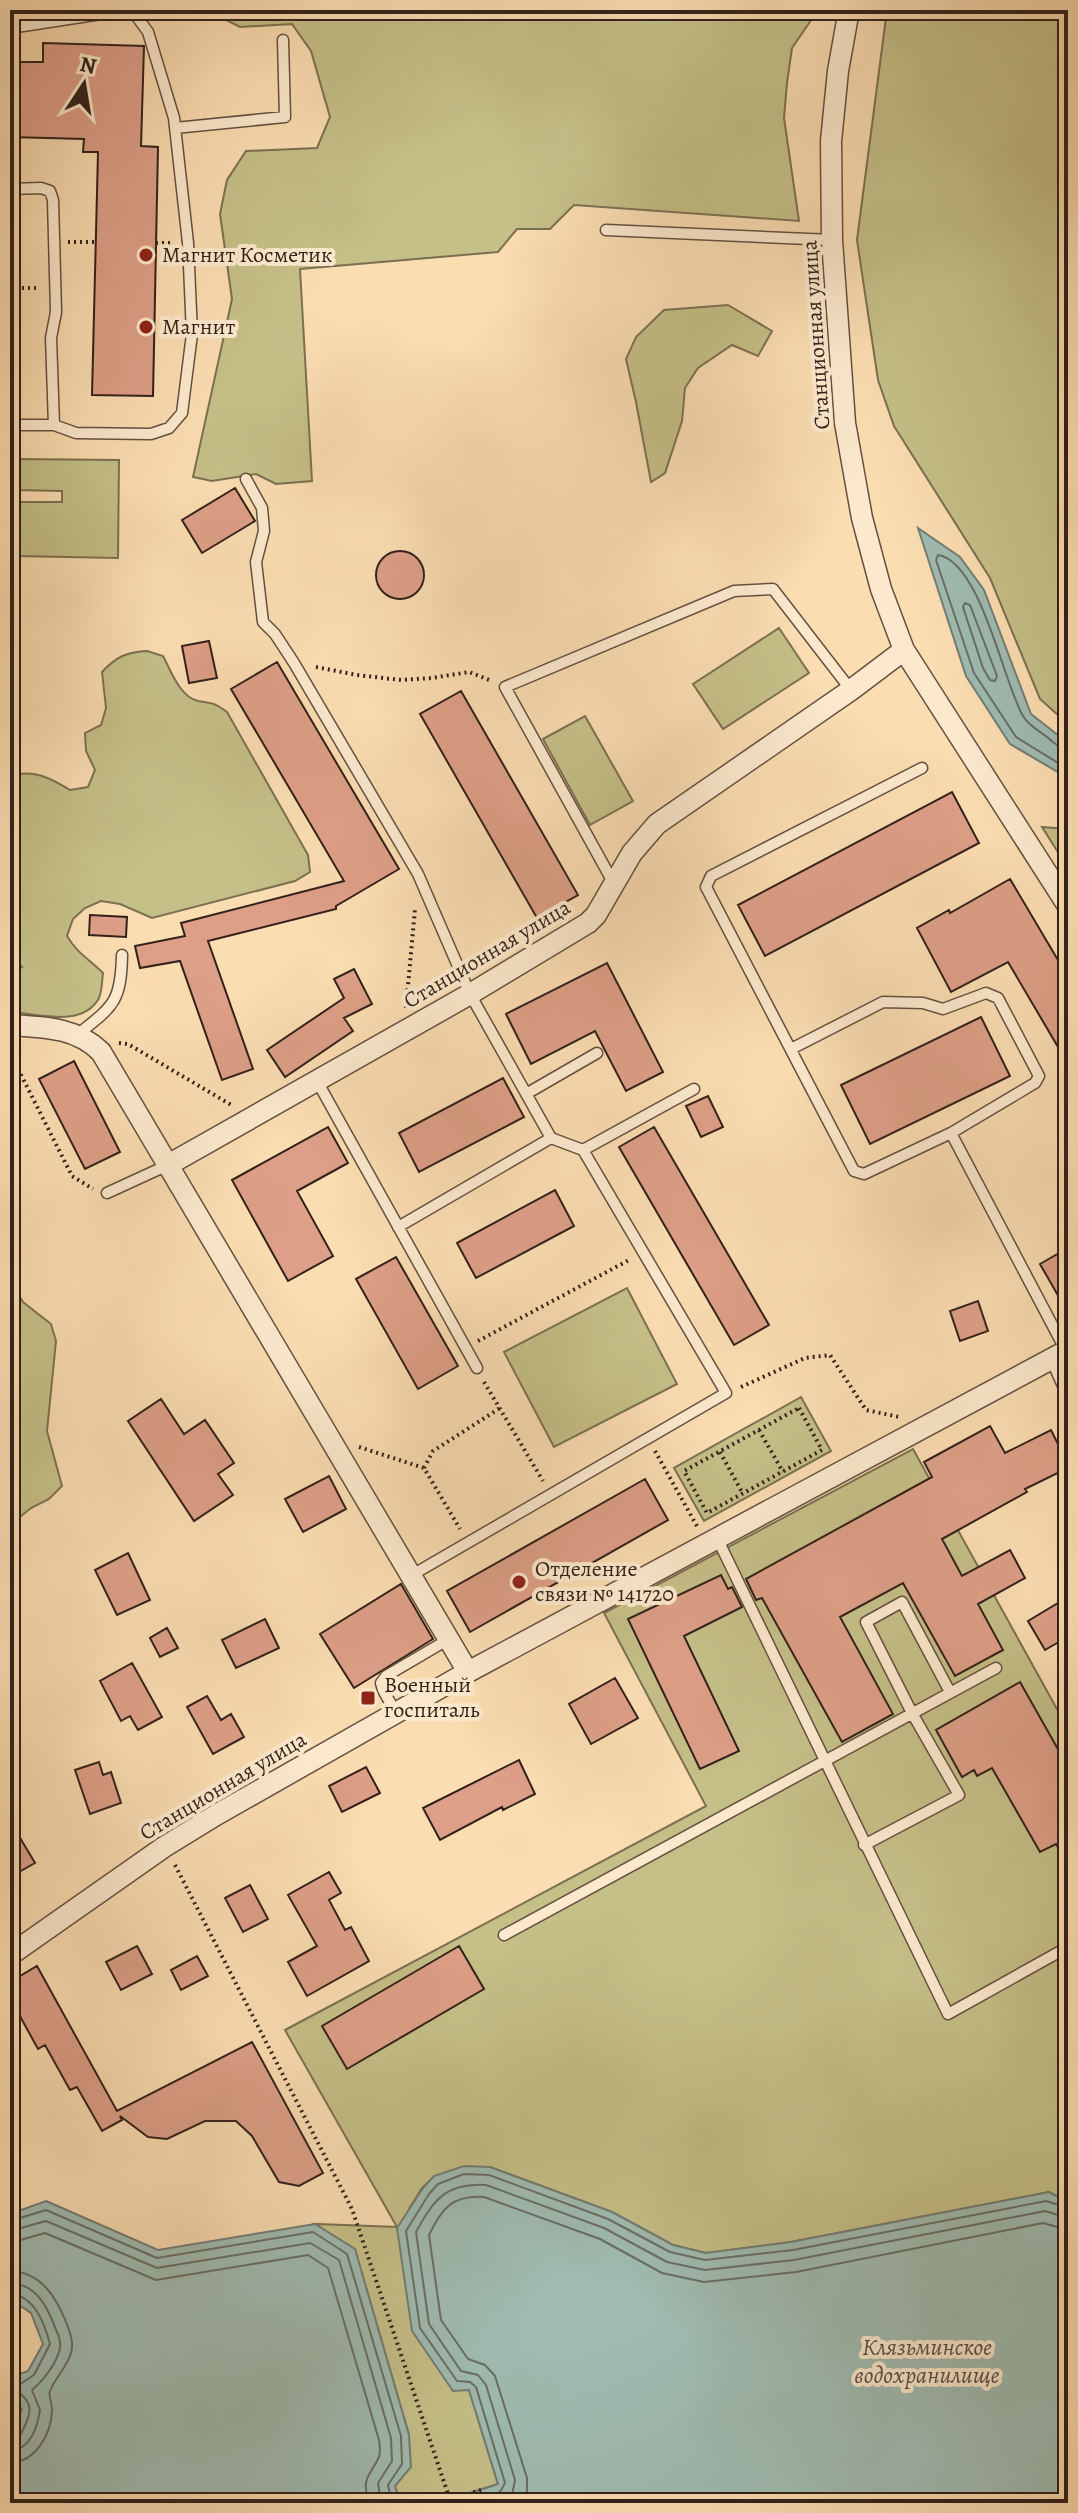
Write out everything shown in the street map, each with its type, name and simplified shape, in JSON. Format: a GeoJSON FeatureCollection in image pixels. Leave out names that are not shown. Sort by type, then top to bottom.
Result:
{"type":"FeatureCollection","features":[{"type":"Feature","properties":{"kind":"street","name":"Станционная улица"},"geometry":{"type":"LineString","coordinates":[[849,10],[838,71],[831,141],[832,240],[845,423],[862,518],[881,589],[904,650],[1068,906]]}},
{"type":"Feature","properties":{"kind":"street","name":"Станционная улица"},"geometry":{"type":"LineString","coordinates":[[168,1165],[470,994],[588,923],[596,915],[632,853],[657,824],[904,650]]}},
{"type":"Feature","properties":{"kind":"street"},"geometry":{"type":"LineString","coordinates":[[10,1025],[61,1030],[108,1047],[168,1165],[468,1672]]}},
{"type":"Feature","properties":{"kind":"street","name":"Станционная улица"},"geometry":{"type":"LineString","coordinates":[[10,1955],[164,1847],[396,1713],[1062,1353]]}},
{"type":"Feature","properties":{"kind":"lane"},"geometry":{"type":"LineString","coordinates":[[10,28],[130,10],[148,32],[162,72],[175,128],[188,243],[192,334],[182,413],[169,428],[151,434],[76,433],[54,425],[10,425]]}},
{"type":"Feature","properties":{"kind":"lane"},"geometry":{"type":"LineString","coordinates":[[175,128],[285,117],[283,40]]}},
{"type":"Feature","properties":{"kind":"lane"},"geometry":{"type":"LineString","coordinates":[[10,189],[41,188],[50,191],[53,200],[56,312],[51,338],[54,425]]}},
{"type":"Feature","properties":{"kind":"lane"},"geometry":{"type":"LineString","coordinates":[[606,230],[832,240]]}},
{"type":"Feature","properties":{"kind":"lane"},"geometry":{"type":"LineString","coordinates":[[246,479],[262,508],[264,531],[256,562],[263,622],[294,663],[418,874],[470,994],[551,1138],[583,1150],[726,1393],[412,1575]]}},
{"type":"Feature","properties":{"kind":"lane"},"geometry":{"type":"LineString","coordinates":[[613,882],[505,687],[734,591],[773,589],[851,690]]}},
{"type":"Feature","properties":{"kind":"lane"},"geometry":{"type":"LineString","coordinates":[[791,1049],[883,1002],[923,1003],[943,1009],[986,993],[998,998],[1039,1076],[1035,1083],[951,1133],[864,1174],[854,1171],[706,887],[711,876],[922,768]]}},
{"type":"Feature","properties":{"kind":"lane"},"geometry":{"type":"LineString","coordinates":[[77,1035],[112,1007],[121,981],[122,955]]}},
{"type":"Feature","properties":{"kind":"lane"},"geometry":{"type":"LineString","coordinates":[[526,1094],[597,1053]]}},
{"type":"Feature","properties":{"kind":"lane"},"geometry":{"type":"LineString","coordinates":[[317,1081],[477,1368]]}},
{"type":"Feature","properties":{"kind":"lane"},"geometry":{"type":"LineString","coordinates":[[583,1150],[694,1089]]}},
{"type":"Feature","properties":{"kind":"lane"},"geometry":{"type":"LineString","coordinates":[[951,1133],[1062,1353],[1068,1397]]}},
{"type":"Feature","properties":{"kind":"lane"},"geometry":{"type":"LineString","coordinates":[[398,1227],[551,1138]]}},
{"type":"Feature","properties":{"kind":"lane"},"geometry":{"type":"LineString","coordinates":[[107,1193],[168,1165]]}},
{"type":"Feature","properties":{"kind":"lane"},"geometry":{"type":"LineString","coordinates":[[712,1541],[948,2014],[1068,1947]]}},
{"type":"Feature","properties":{"kind":"lane"},"geometry":{"type":"LineString","coordinates":[[864,1845],[959,1795],[912,1713],[866,1622],[902,1602],[950,1692]]}},
{"type":"Feature","properties":{"kind":"lane"},"geometry":{"type":"LineString","coordinates":[[396,1713],[381,1683],[386,1676],[449,1639]]}},
{"type":"Feature","properties":{"kind":"lane"},"geometry":{"type":"LineString","coordinates":[[504,1935],[996,1668]]}},
{"type":"Feature","properties":{"kind":"path"},"geometry":{"type":"LineString","coordinates":[[54,241],[95,242]]}},
{"type":"Feature","properties":{"kind":"path"},"geometry":{"type":"LineString","coordinates":[[10,288],[55,287]]}},
{"type":"Feature","properties":{"kind":"path"},"geometry":{"type":"LineString","coordinates":[[294,663],[401,680],[469,672],[505,687]]}},
{"type":"Feature","properties":{"kind":"path"},"geometry":{"type":"LineString","coordinates":[[403,1031],[418,874]]}},
{"type":"Feature","properties":{"kind":"path"},"geometry":{"type":"LineString","coordinates":[[108,1047],[128,1044],[252,1117]]}},
{"type":"Feature","properties":{"kind":"path"},"geometry":{"type":"LineString","coordinates":[[10,1053],[72,1176],[91,1189],[107,1193]]}},
{"type":"Feature","properties":{"kind":"path"},"geometry":{"type":"LineString","coordinates":[[465,1347],[643,1252]]}},
{"type":"Feature","properties":{"kind":"path"},"geometry":{"type":"LineString","coordinates":[[726,1393],[805,1358],[830,1355],[866,1410],[929,1424]]}},
{"type":"Feature","properties":{"kind":"path"},"geometry":{"type":"LineString","coordinates":[[477,1368],[550,1493]]}},
{"type":"Feature","properties":{"kind":"path"},"geometry":{"type":"LineString","coordinates":[[424,1468],[433,1451],[500,1408]]}},
{"type":"Feature","properties":{"kind":"path"},"geometry":{"type":"LineString","coordinates":[[799,1408],[822,1450],[707,1513],[684,1471],[720,1452],[799,1408]]}},
{"type":"Feature","properties":{"kind":"path"},"geometry":{"type":"LineString","coordinates":[[759,1430],[783,1472]]}},
{"type":"Feature","properties":{"kind":"path"},"geometry":{"type":"LineString","coordinates":[[330,1437],[424,1468],[468,1541]]}},
{"type":"Feature","properties":{"kind":"path"},"geometry":{"type":"LineString","coordinates":[[649,1439],[712,1541]]}},
{"type":"Feature","properties":{"kind":"path"},"geometry":{"type":"LineString","coordinates":[[720,1452],[743,1494]]}},
{"type":"Feature","properties":{"kind":"path"},"geometry":{"type":"LineString","coordinates":[[164,1847],[352,2209],[450,2500]]}},
{"type":"Feature","properties":{"kind":"path"},"geometry":{"type":"LineString","coordinates":[[439,2503],[481,2490]]}},
{"type":"Feature","properties":{"kind":"shaded area"},"geometry":{"type":"Polygon","coordinates":[[[210,10],[818,10],[792,48],[787,83],[784,118],[799,221],[574,205],[550,229],[517,229],[498,252],[300,269],[312,481],[276,484],[256,474],[212,481],[193,477],[232,299],[220,214],[227,180],[246,151],[317,148],[330,117],[311,51],[292,24],[240,27],[210,10]]]}},
{"type":"Feature","properties":{"kind":"shaded area"},"geometry":{"type":"Polygon","coordinates":[[[887,10],[1068,10],[1068,724],[1040,699],[990,578],[894,426],[878,380],[857,240],[887,10]]]}},
{"type":"Feature","properties":{"kind":"shaded area"},"geometry":{"type":"Polygon","coordinates":[[[728,305],[772,331],[758,356],[732,345],[698,368],[685,388],[682,421],[665,473],[651,482],[626,359],[636,337],[664,310],[728,305]]]}},
{"type":"Feature","properties":{"kind":"shaded area"},"geometry":{"type":"Polygon","coordinates":[[[16,459],[119,460],[118,558],[15,556],[15,502],[62,502],[62,491],[15,490],[16,459]]]}},
{"type":"Feature","properties":{"kind":"shaded area"},"geometry":{"type":"Polygon","coordinates":[[[779,628],[809,673],[723,729],[693,684],[779,628]]]}},
{"type":"Feature","properties":{"kind":"shaded area"},"geometry":{"type":"Polygon","coordinates":[[[147,651],[163,656],[177,683],[192,699],[216,705],[227,712],[308,855],[310,872],[295,881],[152,918],[120,904],[101,901],[85,908],[73,919],[67,936],[103,973],[99,998],[92,1007],[71,1016],[10,1012],[10,977],[22,967],[10,953],[10,778],[25,773],[49,779],[70,790],[88,787],[95,770],[86,751],[85,733],[101,725],[106,708],[102,672],[122,656],[147,651]]]}},
{"type":"Feature","properties":{"kind":"shaded area"},"geometry":{"type":"Polygon","coordinates":[[[585,716],[633,801],[590,825],[543,739],[585,716]]]}},
{"type":"Feature","properties":{"kind":"shaded area"},"geometry":{"type":"Polygon","coordinates":[[[1042,827],[1068,829],[1068,868],[1042,827]]]}},
{"type":"Feature","properties":{"kind":"shaded area"},"geometry":{"type":"Polygon","coordinates":[[[10,1211],[18,1230],[13,1285],[23,1302],[51,1324],[56,1341],[47,1431],[62,1486],[49,1499],[31,1508],[10,1525],[10,1211]]]}},
{"type":"Feature","properties":{"kind":"shaded area"},"geometry":{"type":"Polygon","coordinates":[[[627,1288],[677,1384],[554,1447],[504,1352],[627,1288]]]}},
{"type":"Feature","properties":{"kind":"shaded area"},"geometry":{"type":"Polygon","coordinates":[[[801,1397],[831,1451],[704,1521],[674,1468],[801,1397]]]}},
{"type":"Feature","properties":{"kind":"shaded area"},"geometry":{"type":"Polygon","coordinates":[[[913,1449],[1068,1729],[1068,2202],[1049,2192],[791,2242],[706,2253],[673,2245],[612,2212],[490,2167],[435,2176],[422,2188],[409,2209],[498,2484],[439,2503],[400,2503],[395,2486],[409,2435],[355,2250],[315,2224],[397,2227],[285,2030],[706,1806],[604,1613],[913,1449]]]}},
{"type":"Feature","properties":{"kind":"water"},"geometry":{"type":"Polygon","coordinates":[[[918,528],[960,557],[984,590],[1031,714],[1068,743],[1068,778],[1010,744],[966,676],[918,528]]]}},
{"type":"Feature","properties":{"kind":"water","name":"Клязьминское водохранилище"},"geometry":{"type":"Polygon","coordinates":[[[464,2166],[490,2167],[612,2212],[673,2245],[706,2253],[791,2242],[1049,2192],[1068,2202],[1068,2503],[439,2503],[498,2484],[469,2390],[453,2391],[412,2331],[397,2228],[434,2176],[464,2166]]]}},
{"type":"Feature","properties":{"kind":"water"},"geometry":{"type":"Polygon","coordinates":[[[46,2201],[158,2250],[315,2224],[355,2249],[409,2435],[411,2467],[395,2486],[400,2503],[10,2503],[10,2442],[22,2409],[10,2395],[14,2376],[28,2371],[43,2344],[31,2313],[10,2299],[10,2214],[46,2201]]]}},
{"type":"Feature","properties":{"kind":"building"},"geometry":{"type":"Polygon","coordinates":[[[43,43],[144,46],[141,146],[158,147],[153,396],[92,395],[98,152],[83,152],[84,139],[10,137],[10,62],[43,62],[43,43]]]}},
{"type":"Feature","properties":{"kind":"building"},"geometry":{"type":"Polygon","coordinates":[[[235,488],[255,521],[202,553],[182,520],[235,488]]]}},
{"type":"Feature","properties":{"kind":"building"},"geometry":{"type":"Polygon","coordinates":[[[400,551],[417,558],[424,575],[417,592],[400,599],[383,592],[376,575],[383,558],[400,551]]]}},
{"type":"Feature","properties":{"kind":"building"},"geometry":{"type":"Polygon","coordinates":[[[209,641],[217,678],[189,683],[182,646],[209,641]]]}},
{"type":"Feature","properties":{"kind":"building"},"geometry":{"type":"Polygon","coordinates":[[[277,662],[399,869],[336,906],[336,909],[208,941],[253,1069],[222,1080],[180,961],[140,968],[135,946],[185,936],[181,923],[344,881],[231,689],[277,662]]]}},
{"type":"Feature","properties":{"kind":"building"},"geometry":{"type":"Polygon","coordinates":[[[461,691],[578,895],[537,918],[420,714],[461,691]]]}},
{"type":"Feature","properties":{"kind":"building"},"geometry":{"type":"Polygon","coordinates":[[[952,792],[979,843],[765,956],[738,905],[952,792]]]}},
{"type":"Feature","properties":{"kind":"building"},"geometry":{"type":"Polygon","coordinates":[[[1010,879],[1068,977],[1068,1064],[1008,962],[951,992],[917,928],[1010,879]]]}},
{"type":"Feature","properties":{"kind":"building"},"geometry":{"type":"Polygon","coordinates":[[[90,915],[127,917],[126,937],[89,935],[90,915]]]}},
{"type":"Feature","properties":{"kind":"building"},"geometry":{"type":"Polygon","coordinates":[[[607,963],[663,1072],[626,1091],[595,1031],[531,1064],[506,1014],[607,963]]]}},
{"type":"Feature","properties":{"kind":"building"},"geometry":{"type":"Polygon","coordinates":[[[354,969],[372,1004],[344,1018],[353,1031],[285,1077],[267,1050],[344,998],[334,979],[354,969]]]}},
{"type":"Feature","properties":{"kind":"building"},"geometry":{"type":"Polygon","coordinates":[[[981,1017],[1010,1076],[870,1144],[841,1085],[981,1017]]]}},
{"type":"Feature","properties":{"kind":"building"},"geometry":{"type":"Polygon","coordinates":[[[74,1061],[120,1152],[85,1169],[39,1079],[74,1061]]]}},
{"type":"Feature","properties":{"kind":"building"},"geometry":{"type":"Polygon","coordinates":[[[503,1078],[524,1117],[419,1172],[399,1133],[503,1078]]]}},
{"type":"Feature","properties":{"kind":"building"},"geometry":{"type":"Polygon","coordinates":[[[708,1096],[723,1127],[701,1137],[686,1106],[708,1096]]]}},
{"type":"Feature","properties":{"kind":"building"},"geometry":{"type":"Polygon","coordinates":[[[328,1127],[348,1163],[297,1191],[333,1256],[288,1281],[232,1180],[328,1127]]]}},
{"type":"Feature","properties":{"kind":"building"},"geometry":{"type":"Polygon","coordinates":[[[654,1127],[769,1325],[734,1345],[619,1147],[654,1127]]]}},
{"type":"Feature","properties":{"kind":"building"},"geometry":{"type":"Polygon","coordinates":[[[555,1190],[574,1226],[476,1278],[457,1243],[555,1190]]]}},
{"type":"Feature","properties":{"kind":"building"},"geometry":{"type":"Polygon","coordinates":[[[1068,1248],[1068,1313],[1040,1264],[1068,1248]]]}},
{"type":"Feature","properties":{"kind":"building"},"geometry":{"type":"Polygon","coordinates":[[[396,1257],[458,1366],[418,1389],[356,1279],[396,1257]]]}},
{"type":"Feature","properties":{"kind":"building"},"geometry":{"type":"Polygon","coordinates":[[[978,1301],[988,1331],[960,1341],[950,1311],[978,1301]]]}},
{"type":"Feature","properties":{"kind":"building"},"geometry":{"type":"Polygon","coordinates":[[[161,1399],[184,1434],[205,1420],[234,1463],[218,1474],[233,1495],[194,1521],[128,1421],[161,1399]]]}},
{"type":"Feature","properties":{"kind":"building"},"geometry":{"type":"Polygon","coordinates":[[[990,1426],[1005,1453],[1051,1430],[1068,1464],[1068,1468],[1025,1489],[1027,1492],[942,1539],[962,1576],[1010,1550],[1025,1578],[978,1604],[1003,1650],[955,1676],[903,1583],[840,1617],[893,1714],[842,1742],[762,1598],[756,1600],[746,1579],[932,1477],[924,1462],[990,1426]]]}},
{"type":"Feature","properties":{"kind":"building"},"geometry":{"type":"Polygon","coordinates":[[[329,1476],[346,1509],[303,1532],[285,1499],[329,1476]]]}},
{"type":"Feature","properties":{"kind":"building"},"geometry":{"type":"Polygon","coordinates":[[[645,1479],[668,1520],[470,1632],[447,1591],[645,1479]]]}},
{"type":"Feature","properties":{"kind":"building"},"geometry":{"type":"Polygon","coordinates":[[[128,1553],[150,1600],[117,1615],[95,1570],[128,1553]]]}},
{"type":"Feature","properties":{"kind":"building"},"geometry":{"type":"Polygon","coordinates":[[[721,1575],[728,1589],[732,1587],[742,1607],[684,1636],[739,1751],[700,1769],[628,1619],[721,1575]]]}},
{"type":"Feature","properties":{"kind":"building"},"geometry":{"type":"Polygon","coordinates":[[[401,1584],[433,1639],[354,1688],[320,1634],[401,1584]]]}},
{"type":"Feature","properties":{"kind":"building"},"geometry":{"type":"Polygon","coordinates":[[[1068,1597],[1068,1627],[1060,1632],[1064,1639],[1045,1650],[1028,1621],[1068,1597]]]}},
{"type":"Feature","properties":{"kind":"building"},"geometry":{"type":"Polygon","coordinates":[[[265,1619],[279,1648],[236,1668],[222,1640],[265,1619]]]}},
{"type":"Feature","properties":{"kind":"building"},"geometry":{"type":"Polygon","coordinates":[[[167,1628],[178,1648],[160,1657],[150,1638],[167,1628]]]}},
{"type":"Feature","properties":{"kind":"building"},"geometry":{"type":"Polygon","coordinates":[[[132,1663],[162,1717],[138,1730],[130,1716],[121,1721],[100,1681],[132,1663]]]}},
{"type":"Feature","properties":{"kind":"building"},"geometry":{"type":"Polygon","coordinates":[[[615,1678],[638,1718],[591,1744],[569,1704],[615,1678]]]}},
{"type":"Feature","properties":{"kind":"building"},"geometry":{"type":"Polygon","coordinates":[[[1020,1682],[1068,1767],[1068,1865],[1056,1844],[1040,1852],[992,1768],[977,1776],[974,1770],[962,1777],[936,1730],[1020,1682]]]}},
{"type":"Feature","properties":{"kind":"building"},"geometry":{"type":"Polygon","coordinates":[[[207,1696],[221,1720],[231,1714],[244,1737],[213,1754],[187,1707],[207,1696]]]}},
{"type":"Feature","properties":{"kind":"building"},"geometry":{"type":"Polygon","coordinates":[[[519,1760],[535,1794],[503,1810],[502,1807],[440,1840],[423,1808],[519,1760]]]}},
{"type":"Feature","properties":{"kind":"building"},"geometry":{"type":"Polygon","coordinates":[[[99,1762],[103,1775],[111,1772],[121,1803],[90,1814],[75,1770],[99,1762]]]}},
{"type":"Feature","properties":{"kind":"building"},"geometry":{"type":"Polygon","coordinates":[[[366,1767],[380,1793],[342,1812],[329,1786],[366,1767]]]}},
{"type":"Feature","properties":{"kind":"building"},"geometry":{"type":"Polygon","coordinates":[[[10,1821],[35,1863],[10,1877],[10,1821]]]}},
{"type":"Feature","properties":{"kind":"building"},"geometry":{"type":"Polygon","coordinates":[[[329,1872],[341,1893],[329,1900],[345,1930],[351,1927],[369,1961],[307,1996],[288,1962],[317,1946],[288,1895],[329,1872]]]}},
{"type":"Feature","properties":{"kind":"building"},"geometry":{"type":"Polygon","coordinates":[[[250,1885],[268,1919],[243,1932],[225,1898],[250,1885]]]}},
{"type":"Feature","properties":{"kind":"building"},"geometry":{"type":"Polygon","coordinates":[[[137,1946],[152,1974],[121,1990],[106,1962],[137,1946]]]}},
{"type":"Feature","properties":{"kind":"building"},"geometry":{"type":"Polygon","coordinates":[[[459,1946],[484,1989],[347,2069],[322,2026],[459,1946]]]}},
{"type":"Feature","properties":{"kind":"building"},"geometry":{"type":"Polygon","coordinates":[[[197,1956],[208,1976],[181,1990],[171,1970],[197,1956]]]}},
{"type":"Feature","properties":{"kind":"building"},"geometry":{"type":"Polygon","coordinates":[[[37,1966],[117,2111],[252,2042],[323,2173],[299,2186],[279,2182],[252,2136],[236,2121],[205,2121],[167,2139],[148,2137],[120,2116],[122,2120],[102,2131],[77,2087],[70,2090],[45,2045],[38,2049],[10,1998],[10,1982],[37,1966]]]}},
{"type":"Feature","properties":{"kind":"place","name":"Магнит Косметик"},"geometry":{"type":"Point","coordinates":[146,255]}},
{"type":"Feature","properties":{"kind":"place","name":"Магнит"},"geometry":{"type":"Point","coordinates":[146,327]}},
{"type":"Feature","properties":{"kind":"place","name":"Отделение связи № 141720"},"geometry":{"type":"Point","coordinates":[519,1582]}},
{"type":"Feature","properties":{"kind":"place","name":"Военный госпиталь"},"geometry":{"type":"Point","coordinates":[368,1698]}}]}
